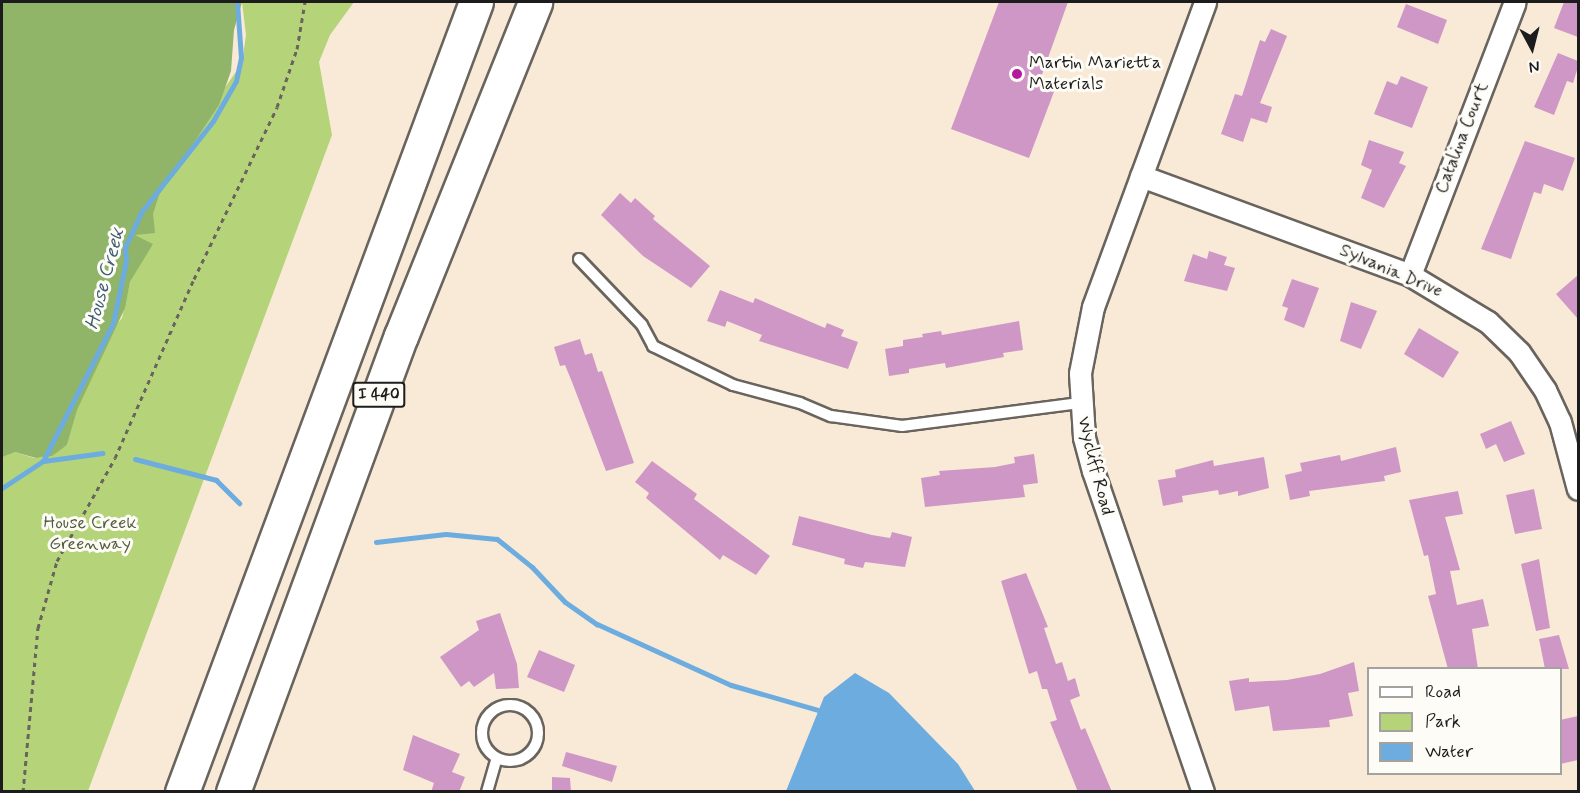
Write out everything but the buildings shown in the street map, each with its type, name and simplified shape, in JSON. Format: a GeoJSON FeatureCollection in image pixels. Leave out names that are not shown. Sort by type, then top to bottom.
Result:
{"type":"FeatureCollection","features":[{"type":"Feature","properties":{"kind":"highway","name":"I 440"},"geometry":{"type":"LineString","coordinates":[[182,792],[476,2]]}},
{"type":"Feature","properties":{"kind":"highway","name":"I 440"},"geometry":{"type":"LineString","coordinates":[[233,792],[401,336],[535,2]]}},
{"type":"Feature","properties":{"kind":"street","name":"Wycliff Road"},"geometry":{"type":"LineString","coordinates":[[1203,792],[1105,512],[1084,437],[1080,403],[1082,348],[1093,307],[1205,2]]}},
{"type":"Feature","properties":{"kind":"street","name":"Catalina Court"},"geometry":{"type":"LineString","coordinates":[[1410,275],[1515,2]]}},
{"type":"Feature","properties":{"kind":"street","name":"Sylvania Drive"},"geometry":{"type":"LineString","coordinates":[[1141,176],[1410,275],[1488,321],[1519,352],[1545,390],[1560,422],[1578,489]]}},
{"type":"Feature","properties":{"kind":"lane"},"geometry":{"type":"LineString","coordinates":[[579,259],[642,325],[653,346],[733,386],[800,403],[831,416],[902,426],[1080,403]]}},
{"type":"Feature","properties":{"kind":"lane"},"geometry":{"type":"LineString","coordinates":[[502,706],[521,707],[537,727],[535,745],[514,761],[496,758],[484,744],[483,725],[494,710],[502,706]]}},
{"type":"Feature","properties":{"kind":"lane"},"geometry":{"type":"LineString","coordinates":[[487,792],[496,758]]}},
{"type":"Feature","properties":{"kind":"path"},"geometry":{"type":"LineString","coordinates":[[23,792],[38,628],[57,561],[115,458],[194,279],[276,107],[297,49],[305,2]]}},
{"type":"Feature","properties":{"kind":"green space"},"geometry":{"type":"Polygon","coordinates":[[[2,2],[242,2],[234,30],[231,71],[219,105],[159,195],[153,214],[155,233],[135,235],[153,244],[130,282],[125,308],[77,410],[67,445],[52,456],[36,458],[15,452],[2,457],[2,2]]]}},
{"type":"Feature","properties":{"kind":"green space","name":"House Creek Greenway"},"geometry":{"type":"Polygon","coordinates":[[[242,2],[354,2],[330,35],[319,62],[332,135],[88,791],[2,792],[2,454],[15,452],[34,458],[48,457],[67,445],[80,396],[110,332],[122,318],[130,282],[152,244],[134,235],[163,180],[191,145],[206,115],[242,63],[246,35],[242,2]]]}},
{"type":"Feature","properties":{"kind":"water"},"geometry":{"type":"Polygon","coordinates":[[[855,673],[889,693],[958,764],[975,791],[786,791],[824,697],[855,673]]]}},
{"type":"Feature","properties":{"kind":"waterway","name":"House Creek"},"geometry":{"type":"LineString","coordinates":[[2,488],[43,461],[113,323],[126,261],[125,247],[142,211],[213,121],[236,81],[241,58],[237,2]]}},
{"type":"Feature","properties":{"kind":"waterway"},"geometry":{"type":"LineString","coordinates":[[43,461],[102,453]]}},
{"type":"Feature","properties":{"kind":"waterway"},"geometry":{"type":"LineString","coordinates":[[135,459],[216,480],[239,503]]}},
{"type":"Feature","properties":{"kind":"waterway"},"geometry":{"type":"LineString","coordinates":[[376,542],[446,534],[497,539],[532,567],[565,602],[597,624],[731,685],[818,710]]}},
{"type":"Feature","properties":{"kind":"place","name":"Martin Marietta Materials"},"geometry":{"type":"Point","coordinates":[1017,74]}}]}
